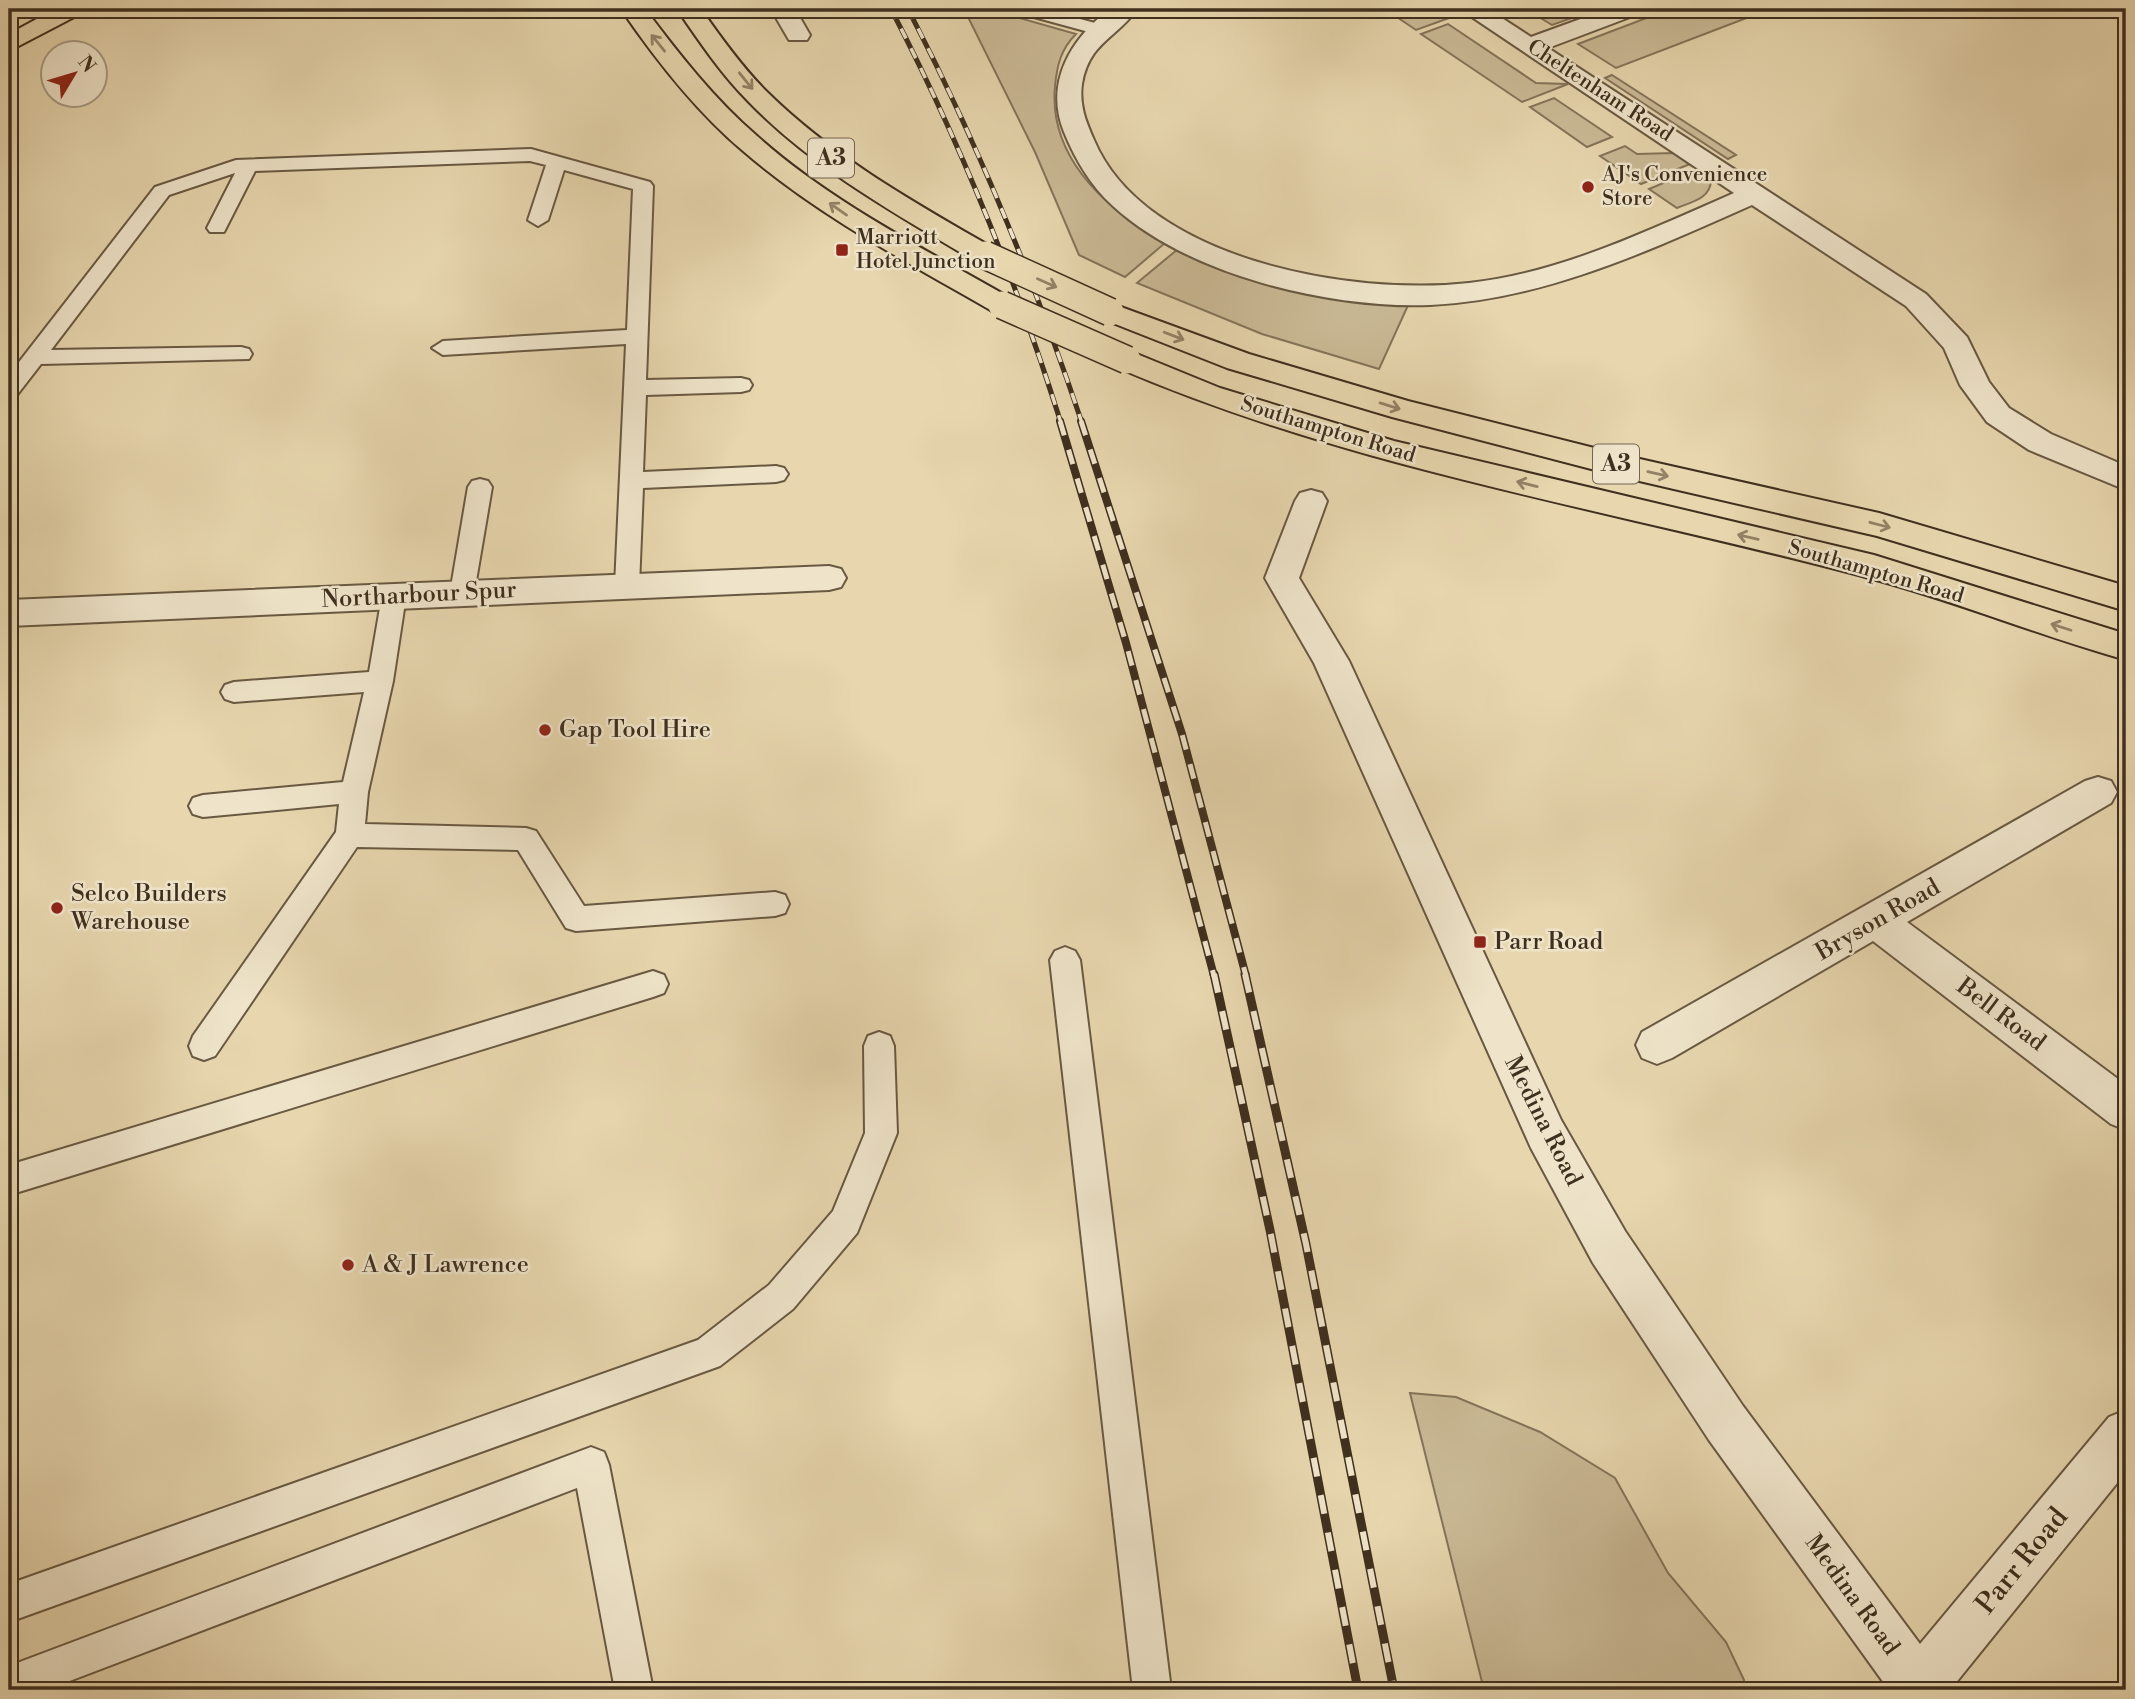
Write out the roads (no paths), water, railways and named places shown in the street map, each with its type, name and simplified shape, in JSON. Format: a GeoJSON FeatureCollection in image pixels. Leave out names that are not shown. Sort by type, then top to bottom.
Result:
{"type":"FeatureCollection","features":[{"type":"Feature","properties":{"kind":"main road"},"geometry":{"type":"LineString","coordinates":[[9,44],[72,9]]}},
{"type":"Feature","properties":{"kind":"main road","name":"Southampton Road"},"geometry":{"type":"LineString","coordinates":[[633,9],[706,100],[766,158],[844,214],[1002,305],[1127,360],[1209,395],[1390,451],[1874,567],[2126,647]]}},
{"type":"Feature","properties":{"kind":"main road","name":"Southampton Road"},"geometry":{"type":"LineString","coordinates":[[689,9],[758,96],[815,146],[885,196],[985,255],[1110,312],[1238,361],[1403,410],[1622,466],[1879,524],[2126,599]]}},
{"type":"Feature","properties":{"kind":"street"},"geometry":{"type":"LineString","coordinates":[[783,9],[798,35]]}},
{"type":"Feature","properties":{"kind":"street"},"geometry":{"type":"LineString","coordinates":[[1125,9],[1100,30],[1078,58],[1067,102],[1083,152],[1123,203],[1180,239],[1254,270],[1299,282],[1341,289],[1428,296],[1510,285],[1549,276],[1619,252],[1755,193]]}},
{"type":"Feature","properties":{"kind":"street","name":"Cheltenham Road"},"geometry":{"type":"LineString","coordinates":[[1472,9],[1916,300],[1957,344],[1975,385],[1998,415],[2040,442],[2126,479]]}},
{"type":"Feature","properties":{"kind":"street"},"geometry":{"type":"LineString","coordinates":[[1530,46],[1630,9]]}},
{"type":"Feature","properties":{"kind":"street","name":"Medina Road"},"geometry":{"type":"LineString","coordinates":[[1311,500],[1282,578],[1331,661],[1546,1134],[1609,1247],[1726,1423],[1920,1689]]}},
{"type":"Feature","properties":{"kind":"street","name":"Northarbour Spur"},"geometry":{"type":"LineString","coordinates":[[9,613],[829,578]]}},
{"type":"Feature","properties":{"kind":"street","name":"Bryson Road"},"geometry":{"type":"LineString","coordinates":[[1657,1045],[2098,792]]}},
{"type":"Feature","properties":{"kind":"street","name":"Bell Road"},"geometry":{"type":"LineString","coordinates":[[1876,921],[2126,1110]]}},
{"type":"Feature","properties":{"kind":"street","name":"Parr Road"},"geometry":{"type":"LineString","coordinates":[[1920,1689],[2126,1434]]}},
{"type":"Feature","properties":{"kind":"lane"},"geometry":{"type":"LineString","coordinates":[[1025,9],[1100,30]]}},
{"type":"Feature","properties":{"kind":"lane"},"geometry":{"type":"LineString","coordinates":[[9,390],[162,191],[236,166],[531,155],[643,186],[627,586]]}},
{"type":"Feature","properties":{"kind":"lane"},"geometry":{"type":"LineString","coordinates":[[538,220],[556,162]]}},
{"type":"Feature","properties":{"kind":"lane"},"geometry":{"type":"LineString","coordinates":[[217,228],[248,166]]}},
{"type":"Feature","properties":{"kind":"lane"},"geometry":{"type":"LineString","coordinates":[[443,348],[637,336]]}},
{"type":"Feature","properties":{"kind":"lane"},"geometry":{"type":"LineString","coordinates":[[34,357],[241,354]]}},
{"type":"Feature","properties":{"kind":"lane"},"geometry":{"type":"LineString","coordinates":[[635,388],[741,385]]}},
{"type":"Feature","properties":{"kind":"lane"},"geometry":{"type":"LineString","coordinates":[[631,481],[776,474]]}},
{"type":"Feature","properties":{"kind":"lane"},"geometry":{"type":"LineString","coordinates":[[462,593],[480,487]]}},
{"type":"Feature","properties":{"kind":"lane"},"geometry":{"type":"LineString","coordinates":[[204,1046],[350,835],[354,792],[380,681],[394,596]]}},
{"type":"Feature","properties":{"kind":"lane"},"geometry":{"type":"LineString","coordinates":[[234,692],[380,681]]}},
{"type":"Feature","properties":{"kind":"lane"},"geometry":{"type":"LineString","coordinates":[[203,806],[354,792]]}},
{"type":"Feature","properties":{"kind":"lane"},"geometry":{"type":"LineString","coordinates":[[350,835],[526,839],[576,919],[775,904]]}},
{"type":"Feature","properties":{"kind":"lane"},"geometry":{"type":"LineString","coordinates":[[1065,960],[1152,1690]]}},
{"type":"Feature","properties":{"kind":"lane"},"geometry":{"type":"LineString","coordinates":[[9,1180],[653,984]]}},
{"type":"Feature","properties":{"kind":"lane"},"geometry":{"type":"LineString","coordinates":[[9,1603],[708,1354],[782,1297],[845,1222],[881,1133],[879,1046]]}},
{"type":"Feature","properties":{"kind":"lane"},"geometry":{"type":"LineString","coordinates":[[9,1685],[592,1465],[634,1690]]}},
{"type":"Feature","properties":{"kind":"railway"},"geometry":{"type":"LineString","coordinates":[[891,9],[985,212],[1006,264],[1061,423]]}},
{"type":"Feature","properties":{"kind":"railway"},"geometry":{"type":"LineString","coordinates":[[908,9],[958,110],[1003,212],[1082,423]]}},
{"type":"Feature","properties":{"kind":"railway"},"geometry":{"type":"LineString","coordinates":[[1060,421],[1126,643],[1214,976]]}},
{"type":"Feature","properties":{"kind":"railway"},"geometry":{"type":"LineString","coordinates":[[1081,421],[1182,734],[1246,976]]}},
{"type":"Feature","properties":{"kind":"railway"},"geometry":{"type":"LineString","coordinates":[[1214,974],[1270,1230],[1358,1690]]}},
{"type":"Feature","properties":{"kind":"railway"},"geometry":{"type":"LineString","coordinates":[[1245,974],[1306,1244],[1394,1690]]}},
{"type":"Feature","properties":{"kind":"place","name":"AJ's Convenience Store"},"geometry":{"type":"Point","coordinates":[1588,187]}},
{"type":"Feature","properties":{"kind":"place","name":"Marriott Hotel Junction"},"geometry":{"type":"Point","coordinates":[842,250]}},
{"type":"Feature","properties":{"kind":"place","name":"Gap Tool Hire"},"geometry":{"type":"Point","coordinates":[545,730]}},
{"type":"Feature","properties":{"kind":"place","name":"Selco Builders Warehouse"},"geometry":{"type":"Point","coordinates":[57,908]}},
{"type":"Feature","properties":{"kind":"place","name":"Parr Road"},"geometry":{"type":"Point","coordinates":[1480,942]}},
{"type":"Feature","properties":{"kind":"place","name":"A & J Lawrence"},"geometry":{"type":"Point","coordinates":[348,1265]}}]}
